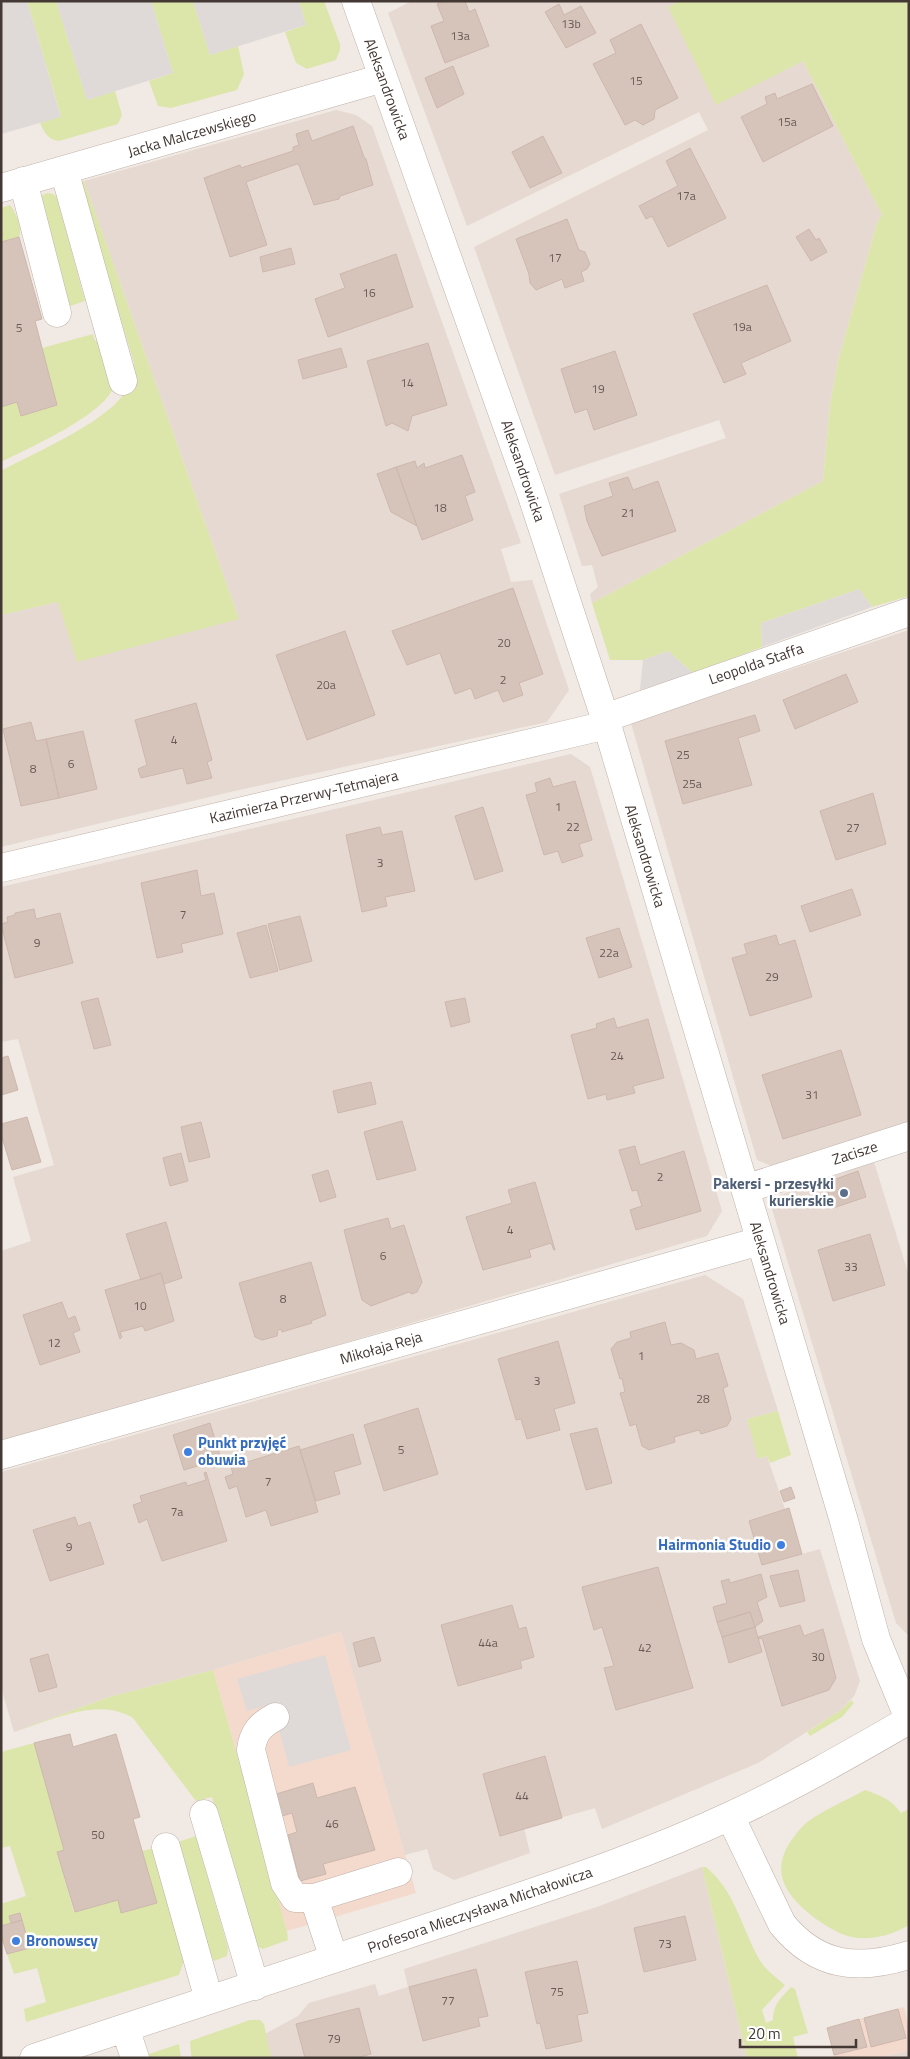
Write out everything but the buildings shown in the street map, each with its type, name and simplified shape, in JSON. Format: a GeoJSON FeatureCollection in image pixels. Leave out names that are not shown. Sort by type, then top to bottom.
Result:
{"type":"FeatureCollection","features":[{"type":"Feature","properties":{"kind":"street","name":"Aleksandrowicka"},"geometry":{"type":"LineString","coordinates":[[360,2],[383,78],[534,502],[606,722],[844,1521],[876,1639],[909,1720]]}},
{"type":"Feature","properties":{"kind":"street","name":"Jacka Malczewskiego"},"geometry":{"type":"LineString","coordinates":[[12,185],[383,78]]}},
{"type":"Feature","properties":{"kind":"street"},"geometry":{"type":"LineString","coordinates":[[64,170],[122,381]]}},
{"type":"Feature","properties":{"kind":"street"},"geometry":{"type":"LineString","coordinates":[[12,185],[57,313]]}},
{"type":"Feature","properties":{"kind":"street","name":"Leopolda Staffa"},"geometry":{"type":"LineString","coordinates":[[606,722],[909,612]]}},
{"type":"Feature","properties":{"kind":"street","name":"Kazimierza Przerwy-Tetmajera"},"geometry":{"type":"LineString","coordinates":[[1,868],[606,722]]}},
{"type":"Feature","properties":{"kind":"street","name":"Zacisze"},"geometry":{"type":"LineString","coordinates":[[745,1189],[909,1136]]}},
{"type":"Feature","properties":{"kind":"street","name":"Mikołaja Reja"},"geometry":{"type":"LineString","coordinates":[[1,1455],[760,1240]]}},
{"type":"Feature","properties":{"kind":"street"},"geometry":{"type":"LineString","coordinates":[[275,1717],[258,1728],[252,1738],[251,1750],[285,1883],[295,1898],[314,1898],[398,1872]]}},
{"type":"Feature","properties":{"kind":"street","name":"Profesora Mieczysława Michałowicza"},"geometry":{"type":"LineString","coordinates":[[34,2058],[600,1869],[730,1816],[819,1771],[909,1720]]}},
{"type":"Feature","properties":{"kind":"street"},"geometry":{"type":"LineString","coordinates":[[204,1814],[254,1986]]}},
{"type":"Feature","properties":{"kind":"street"},"geometry":{"type":"LineString","coordinates":[[730,1816],[782,1924],[793,1938],[808,1949],[829,1959],[855,1965],[878,1964],[909,1955]]}},
{"type":"Feature","properties":{"kind":"street"},"geometry":{"type":"LineString","coordinates":[[166,1847],[209,2000]]}},
{"type":"Feature","properties":{"kind":"street"},"geometry":{"type":"LineString","coordinates":[[314,1898],[334,1959]]}},
{"type":"Feature","properties":{"kind":"street"},"geometry":{"type":"LineString","coordinates":[[125,2028],[135,2058]]}},
{"type":"Feature","properties":{"kind":"shaded area"},"geometry":{"type":"Polygon","coordinates":[[[1,1],[27,1],[61,117],[1,134],[1,1]]]}},
{"type":"Feature","properties":{"kind":"shaded area"},"geometry":{"type":"Polygon","coordinates":[[[56,1],[151,1],[173,73],[87,100],[56,1]]]}},
{"type":"Feature","properties":{"kind":"shaded area"},"geometry":{"type":"Polygon","coordinates":[[[193,1],[299,1],[306,25],[210,55],[193,1]]]}},
{"type":"Feature","properties":{"kind":"shaded area"},"geometry":{"type":"Polygon","coordinates":[[[412,1],[680,1],[669,7],[716,104],[803,61],[882,215],[877,223],[838,361],[830,405],[823,481],[592,603],[590,594],[598,587],[592,565],[582,566],[559,494],[726,438],[719,420],[555,475],[474,247],[708,130],[699,112],[467,226],[388,13],[412,1]]]}},
{"type":"Feature","properties":{"kind":"shaded area"},"geometry":{"type":"Polygon","coordinates":[[[336,110],[356,115],[372,126],[521,543],[501,549],[511,582],[532,580],[569,690],[547,722],[230,792],[1,847],[1,615],[58,602],[239,619],[84,181],[336,110]]]}},
{"type":"Feature","properties":{"kind":"shaded area"},"geometry":{"type":"Polygon","coordinates":[[[859,589],[872,607],[762,647],[761,623],[859,589]]]}},
{"type":"Feature","properties":{"kind":"shaded area"},"geometry":{"type":"Polygon","coordinates":[[[909,630],[909,1126],[777,1168],[757,1160],[631,723],[909,630]]]}},
{"type":"Feature","properties":{"kind":"shaded area"},"geometry":{"type":"Polygon","coordinates":[[[668,651],[693,673],[640,690],[643,660],[668,651]]]}},
{"type":"Feature","properties":{"kind":"shaded area"},"geometry":{"type":"Polygon","coordinates":[[[571,754],[590,767],[722,1211],[707,1236],[1,1444],[1,1251],[31,1241],[13,1177],[54,1165],[18,1039],[1,1042],[1,887],[571,754]]]}},
{"type":"Feature","properties":{"kind":"shaded area"},"geometry":{"type":"Polygon","coordinates":[[[874,1162],[909,1276],[909,1636],[896,1623],[769,1199],[874,1162]]]}},
{"type":"Feature","properties":{"kind":"shaded area"},"geometry":{"type":"Polygon","coordinates":[[[705,1275],[743,1299],[778,1411],[747,1419],[759,1459],[767,1456],[785,1509],[749,1521],[762,1565],[820,1549],[860,1681],[854,1696],[841,1710],[758,1763],[602,1829],[595,1808],[524,1828],[530,1853],[454,1880],[433,1869],[427,1849],[405,1855],[341,1632],[213,1670],[109,1697],[14,1732],[1,1687],[1,1472],[705,1275]]]}},
{"type":"Feature","properties":{"kind":"shaded area"},"geometry":{"type":"Polygon","coordinates":[[[341,1632],[416,1893],[287,1931],[213,1670],[341,1632]]]}},
{"type":"Feature","properties":{"kind":"shaded area"},"geometry":{"type":"Polygon","coordinates":[[[325,1655],[351,1750],[289,1767],[272,1704],[247,1711],[237,1679],[325,1655]]]}},
{"type":"Feature","properties":{"kind":"shaded area"},"geometry":{"type":"Polygon","coordinates":[[[702,1867],[747,2058],[271,2058],[265,2034],[298,2016],[309,2003],[375,1984],[379,1996],[408,1987],[404,1969],[597,1907],[702,1867]]]}},
{"type":"Feature","properties":{"kind":"shaded area"},"geometry":{"type":"Polygon","coordinates":[[[904,2007],[909,2027],[909,2050],[879,2058],[835,2058],[827,2028],[904,2007]]]}},
{"type":"Feature","properties":{"kind":"shaded area"},"geometry":{"type":"Polygon","coordinates":[[[909,2050],[909,2058],[879,2058],[909,2050]]]}},
{"type":"Feature","properties":{"kind":"green space"},"geometry":{"type":"Polygon","coordinates":[[[27,1],[56,1],[87,100],[115,91],[122,115],[118,124],[59,141],[52,139],[45,132],[40,123],[61,116],[27,1]]]}},
{"type":"Feature","properties":{"kind":"green space"},"geometry":{"type":"Polygon","coordinates":[[[151,1],[193,1],[210,55],[238,46],[244,74],[237,90],[171,108],[158,106],[149,81],[173,73],[151,1]]]}},
{"type":"Feature","properties":{"kind":"green space"},"geometry":{"type":"Polygon","coordinates":[[[299,1],[324,1],[340,44],[336,60],[307,69],[296,63],[285,32],[306,25],[299,1]]]}},
{"type":"Feature","properties":{"kind":"green space"},"geometry":{"type":"Polygon","coordinates":[[[680,1],[909,1],[909,596],[872,607],[859,589],[761,623],[762,647],[693,673],[668,651],[643,660],[610,660],[592,603],[823,481],[830,405],[838,361],[877,223],[882,215],[803,61],[716,105],[668,7],[680,1]]]}},
{"type":"Feature","properties":{"kind":"green space"},"geometry":{"type":"Polygon","coordinates":[[[84,181],[239,619],[77,662],[58,602],[1,615],[1,471],[51,446],[105,413],[118,401],[131,380],[134,363],[79,183],[84,181]]]}},
{"type":"Feature","properties":{"kind":"green space"},"geometry":{"type":"Polygon","coordinates":[[[47,193],[57,197],[85,301],[67,307],[39,201],[41,196],[47,193]]]}},
{"type":"Feature","properties":{"kind":"green space"},"geometry":{"type":"Polygon","coordinates":[[[10,205],[15,212],[20,233],[19,237],[1,242],[1,208],[10,205]]]}},
{"type":"Feature","properties":{"kind":"green space"},"geometry":{"type":"Polygon","coordinates":[[[93,334],[95,341],[104,339],[113,365],[115,381],[111,393],[85,416],[67,428],[1,462],[1,407],[17,402],[21,416],[57,405],[42,348],[93,334]]]}},
{"type":"Feature","properties":{"kind":"green space"},"geometry":{"type":"Polygon","coordinates":[[[778,1411],[791,1455],[770,1463],[767,1456],[758,1459],[747,1419],[778,1411]]]}},
{"type":"Feature","properties":{"kind":"green space"},"geometry":{"type":"Polygon","coordinates":[[[213,1670],[287,1931],[288,1940],[263,1949],[257,1946],[212,1797],[196,1801],[133,1718],[119,1712],[104,1709],[89,1710],[58,1717],[14,1732],[109,1697],[213,1670]]]}},
{"type":"Feature","properties":{"kind":"green space"},"geometry":{"type":"Polygon","coordinates":[[[851,1700],[854,1703],[842,1717],[810,1736],[807,1732],[841,1710],[851,1700]]]}},
{"type":"Feature","properties":{"kind":"green space"},"geometry":{"type":"Polygon","coordinates":[[[34,1743],[64,1850],[57,1853],[74,1912],[118,1900],[122,1913],[157,1903],[142,1851],[154,1848],[184,1960],[179,1975],[26,2022],[24,2009],[46,2002],[37,1968],[14,1974],[7,1954],[30,1948],[20,1913],[10,1916],[11,1923],[1,1926],[1,1904],[26,1896],[10,1846],[1,1848],[1,1752],[34,1743]]]}},
{"type":"Feature","properties":{"kind":"green space"},"geometry":{"type":"Polygon","coordinates":[[[865,1790],[885,1798],[901,1813],[909,1809],[909,1925],[884,1936],[858,1938],[836,1931],[803,1909],[786,1888],[782,1877],[781,1865],[784,1853],[791,1841],[807,1822],[822,1812],[865,1790]]]}},
{"type":"Feature","properties":{"kind":"green space"},"geometry":{"type":"Polygon","coordinates":[[[196,1836],[228,1948],[227,1956],[214,1961],[202,1940],[175,1843],[196,1836]]]}},
{"type":"Feature","properties":{"kind":"green space"},"geometry":{"type":"Polygon","coordinates":[[[702,1867],[706,1867],[716,1876],[731,1898],[763,1965],[785,1985],[762,2010],[766,2023],[773,2020],[774,2010],[781,1998],[791,1987],[795,1989],[808,2033],[793,2037],[798,2058],[747,2058],[702,1867]]]}},
{"type":"Feature","properties":{"kind":"green space"},"geometry":{"type":"Polygon","coordinates":[[[250,2020],[260,2020],[264,2024],[271,2058],[194,2058],[191,2055],[190,2041],[250,2020]]]}},
{"type":"Feature","properties":{"kind":"green space"},"geometry":{"type":"Polygon","coordinates":[[[179,2044],[181,2058],[150,2058],[149,2054],[179,2044]]]}},
{"type":"Feature","properties":{"kind":"place","name":"Pakersi - przesyłki kurierskie"},"geometry":{"type":"Point","coordinates":[844,1193]}},
{"type":"Feature","properties":{"kind":"place","name":"Punkt przyjęć obuwia"},"geometry":{"type":"Point","coordinates":[188,1452]}},
{"type":"Feature","properties":{"kind":"place","name":"Hairmonia Studio"},"geometry":{"type":"Point","coordinates":[781,1545]}},
{"type":"Feature","properties":{"kind":"place","name":"Bronowscy"},"geometry":{"type":"Point","coordinates":[16,1941]}}]}
